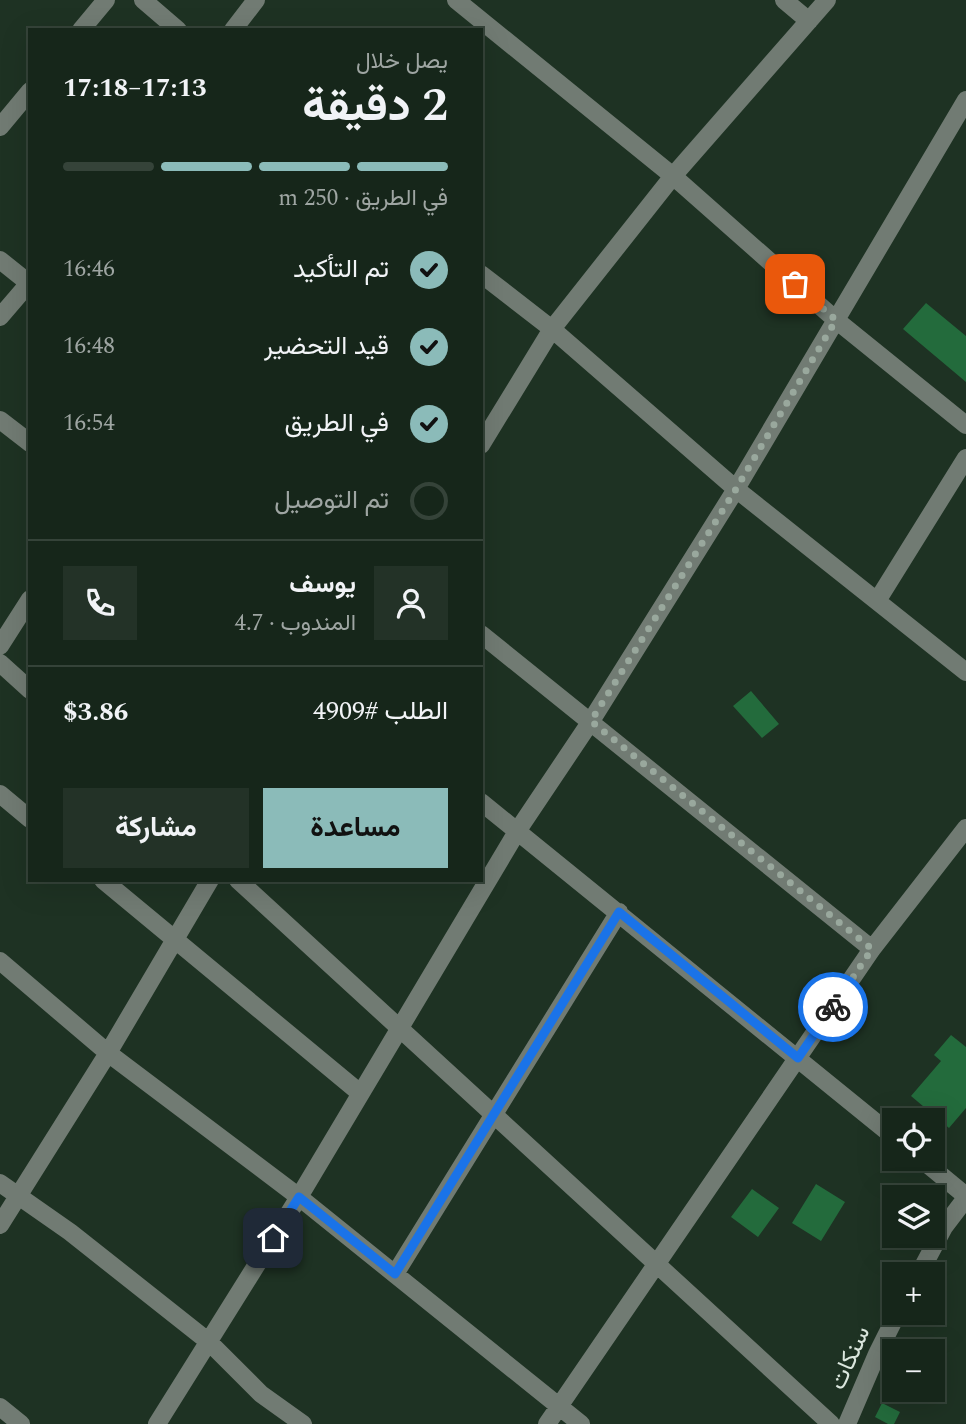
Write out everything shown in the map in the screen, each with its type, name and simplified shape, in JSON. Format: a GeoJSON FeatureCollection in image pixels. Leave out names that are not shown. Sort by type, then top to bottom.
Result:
{"type":"FeatureCollection","features":[{"type":"Feature","properties":{"kind":"street"},"geometry":{"type":"LineString","coordinates":[[83,28],[106,0]]}},
{"type":"Feature","properties":{"kind":"street"},"geometry":{"type":"LineString","coordinates":[[143,0],[176,28]]}},
{"type":"Feature","properties":{"kind":"street"},"geometry":{"type":"LineString","coordinates":[[235,28],[256,0]]}},
{"type":"Feature","properties":{"kind":"street"},"geometry":{"type":"LineString","coordinates":[[456,0],[673,176],[836,320],[966,425]]}},
{"type":"Feature","properties":{"kind":"street"},"geometry":{"type":"LineString","coordinates":[[783,0],[809,21]]}},
{"type":"Feature","properties":{"kind":"street"},"geometry":{"type":"LineString","coordinates":[[483,442],[552,329],[673,176],[827,0]]}},
{"type":"Feature","properties":{"kind":"street"},"geometry":{"type":"LineString","coordinates":[[0,127],[28,93]]}},
{"type":"Feature","properties":{"kind":"street"},"geometry":{"type":"LineString","coordinates":[[158,1424],[299,1197],[518,830],[591,721],[736,489],[966,100]]}},
{"type":"Feature","properties":{"kind":"street"},"geometry":{"type":"LineString","coordinates":[[0,260],[28,282]]}},
{"type":"Feature","properties":{"kind":"street"},"geometry":{"type":"LineString","coordinates":[[483,276],[552,329],[736,489],[966,672]]}},
{"type":"Feature","properties":{"kind":"street"},"geometry":{"type":"LineString","coordinates":[[0,317],[28,284]]}},
{"type":"Feature","properties":{"kind":"street"},"geometry":{"type":"LineString","coordinates":[[0,420],[28,441]]}},
{"type":"Feature","properties":{"kind":"street"},"geometry":{"type":"LineString","coordinates":[[877,601],[966,458]]}},
{"type":"Feature","properties":{"kind":"street"},"geometry":{"type":"LineString","coordinates":[[0,646],[28,602]]}},
{"type":"Feature","properties":{"kind":"street"},"geometry":{"type":"LineString","coordinates":[[483,637],[872,949]]}},
{"type":"Feature","properties":{"kind":"street"},"geometry":{"type":"LineString","coordinates":[[0,663],[28,689]]}},
{"type":"Feature","properties":{"kind":"street"},"geometry":{"type":"LineString","coordinates":[[0,794],[28,817]]}},
{"type":"Feature","properties":{"kind":"street"},"geometry":{"type":"LineString","coordinates":[[483,804],[882,1127]]}},
{"type":"Feature","properties":{"kind":"street"},"geometry":{"type":"LineString","coordinates":[[547,1424],[872,949],[966,828]]}},
{"type":"Feature","properties":{"kind":"street"},"geometry":{"type":"LineString","coordinates":[[105,882],[360,1093]]}},
{"type":"Feature","properties":{"kind":"street"},"geometry":{"type":"LineString","coordinates":[[0,1225],[108,1053],[209,882]]}},
{"type":"Feature","properties":{"kind":"street"},"geometry":{"type":"LineString","coordinates":[[240,882],[831,1424]]}},
{"type":"Feature","properties":{"kind":"street"},"geometry":{"type":"LineString","coordinates":[[395,1274],[619,912]]}},
{"type":"Feature","properties":{"kind":"street"},"geometry":{"type":"LineString","coordinates":[[0,961],[108,1053],[299,1197],[581,1424]]}},
{"type":"Feature","properties":{"kind":"street"},"geometry":{"type":"LineString","coordinates":[[925,1262],[944,1227],[966,1197],[935,1171]]}},
{"type":"Feature","properties":{"kind":"street"},"geometry":{"type":"LineString","coordinates":[[0,1182],[69,1232],[209,1342],[261,1394],[303,1424]]}},
{"type":"Feature","properties":{"kind":"street","name":"سنكات"},"geometry":{"type":"LineString","coordinates":[[847,1424],[892,1325]]}},
{"type":"Feature","properties":{"kind":"street"},"geometry":{"type":"LineString","coordinates":[[0,1407],[21,1424]]}},
{"type":"Feature","properties":{"kind":"building"},"geometry":{"type":"Polygon","coordinates":[[[926,303],[966,336],[966,382],[903,329],[926,303]]]}},
{"type":"Feature","properties":{"kind":"building"},"geometry":{"type":"Polygon","coordinates":[[[751,691],[779,724],[762,738],[733,706],[751,691]]]}},
{"type":"Feature","properties":{"kind":"building"},"geometry":{"type":"Polygon","coordinates":[[[951,1035],[966,1047],[966,1108],[949,1128],[945,1125],[945,1108],[925,1108],[911,1096],[941,1061],[934,1055],[951,1035]]]}},
{"type":"Feature","properties":{"kind":"building"},"geometry":{"type":"Polygon","coordinates":[[[816,1184],[845,1202],[821,1241],[792,1223],[816,1184]]]}},
{"type":"Feature","properties":{"kind":"building"},"geometry":{"type":"Polygon","coordinates":[[[752,1189],[779,1208],[758,1237],[731,1217],[752,1189]]]}},
{"type":"Feature","properties":{"kind":"building"},"geometry":{"type":"Polygon","coordinates":[[[882,1403],[900,1412],[894,1424],[875,1417],[882,1403]]]}},
{"type":"Feature","properties":{"kind":"way so far"},"geometry":{"type":"LineString","coordinates":[[795,284],[836,320],[736,489],[591,721],[872,949],[833,1007]]}},
{"type":"Feature","properties":{"kind":"route"},"geometry":{"type":"LineString","coordinates":[[273,1238],[299,1197],[395,1274],[619,912],[798,1058],[833,1007]]}}]}
